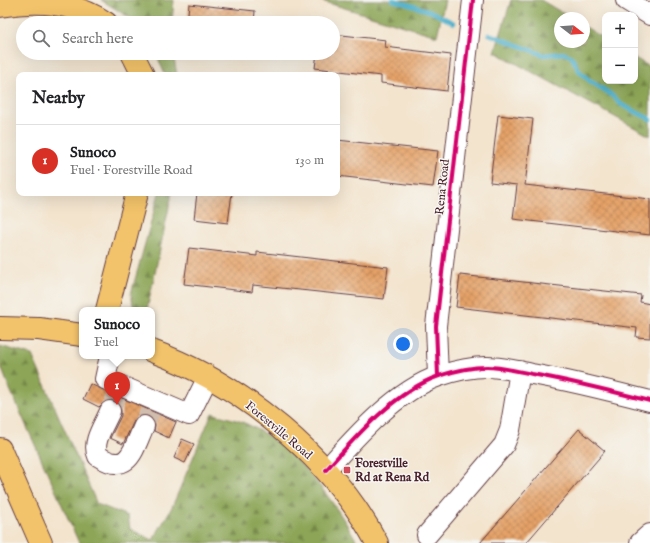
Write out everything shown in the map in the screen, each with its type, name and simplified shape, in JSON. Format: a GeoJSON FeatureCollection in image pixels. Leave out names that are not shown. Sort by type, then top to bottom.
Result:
{"type":"FeatureCollection","features":[{"type":"Feature","properties":{"kind":"main road"},"geometry":{"type":"LineString","coordinates":[[0,6],[27,1],[62,3],[94,16]]}},
{"type":"Feature","properties":{"kind":"main road"},"geometry":{"type":"LineString","coordinates":[[136,60],[142,72]]}},
{"type":"Feature","properties":{"kind":"main road"},"geometry":{"type":"LineString","coordinates":[[109,307],[136,196]]}},
{"type":"Feature","properties":{"kind":"main road"},"geometry":{"type":"LineString","coordinates":[[4,328],[39,329],[79,335]]}},
{"type":"Feature","properties":{"kind":"main road","name":"Forestville Road"},"geometry":{"type":"LineString","coordinates":[[155,352],[175,360],[208,377],[255,408],[282,430],[326,470],[352,503],[377,543]]}},
{"type":"Feature","properties":{"kind":"main road"},"geometry":{"type":"LineString","coordinates":[[0,449],[41,543]]}},
{"type":"Feature","properties":{"kind":"street","name":"Rena Road"},"geometry":{"type":"LineString","coordinates":[[438,376],[436,326],[473,0]]}},
{"type":"Feature","properties":{"kind":"street"},"geometry":{"type":"LineString","coordinates":[[109,359],[105,378],[116,398],[150,412],[189,416],[208,377]]}},
{"type":"Feature","properties":{"kind":"street"},"geometry":{"type":"LineString","coordinates":[[326,470],[344,449],[394,402],[438,376],[460,370],[487,367],[520,371],[567,380],[650,401]]}},
{"type":"Feature","properties":{"kind":"street"},"geometry":{"type":"LineString","coordinates":[[427,535],[504,445],[510,430],[520,371]]}},
{"type":"Feature","properties":{"kind":"street"},"geometry":{"type":"LineString","coordinates":[[116,398],[97,441],[96,449],[98,456],[108,462],[119,464],[128,460],[150,412]]}},
{"type":"Feature","properties":{"kind":"street"},"geometry":{"type":"LineString","coordinates":[[640,543],[650,534]]}},
{"type":"Feature","properties":{"kind":"green space"},"geometry":{"type":"Polygon","coordinates":[[[101,0],[174,0],[173,16],[127,16],[101,0]]]}},
{"type":"Feature","properties":{"kind":"green space"},"geometry":{"type":"Polygon","coordinates":[[[318,0],[445,0],[437,36],[318,0]]]}},
{"type":"Feature","properties":{"kind":"green space"},"geometry":{"type":"Polygon","coordinates":[[[511,0],[541,0],[561,12],[554,12],[554,48],[590,48],[590,30],[602,37],[602,84],[638,84],[638,60],[650,67],[650,136],[495,52],[511,0]]]}},
{"type":"Feature","properties":{"kind":"green space"},"geometry":{"type":"Polygon","coordinates":[[[159,60],[174,60],[176,72],[164,72],[159,60]]]}},
{"type":"Feature","properties":{"kind":"green space"},"geometry":{"type":"Polygon","coordinates":[[[158,196],[171,196],[148,307],[133,307],[131,294],[158,196]]]}},
{"type":"Feature","properties":{"kind":"green space"},"geometry":{"type":"Polygon","coordinates":[[[0,346],[32,355],[97,504],[128,516],[130,529],[153,540],[172,507],[212,413],[247,424],[282,446],[311,475],[324,491],[358,543],[79,543],[8,385],[0,364],[0,346]]]}},
{"type":"Feature","properties":{"kind":"building"},"geometry":{"type":"Polygon","coordinates":[[[189,4],[255,11],[255,16],[188,16],[189,4]]]}},
{"type":"Feature","properties":{"kind":"building"},"geometry":{"type":"Polygon","coordinates":[[[340,35],[386,40],[385,47],[451,55],[447,91],[381,83],[381,76],[315,68],[316,60],[340,60],[340,35]]]}},
{"type":"Feature","properties":{"kind":"building"},"geometry":{"type":"Polygon","coordinates":[[[498,115],[533,119],[525,185],[650,199],[650,235],[513,219],[517,185],[490,182],[498,115]]]}},
{"type":"Feature","properties":{"kind":"building"},"geometry":{"type":"Polygon","coordinates":[[[340,140],[438,151],[433,187],[340,176],[340,140]]]}},
{"type":"Feature","properties":{"kind":"building"},"geometry":{"type":"Polygon","coordinates":[[[197,196],[232,196],[228,223],[194,219],[197,196]]]}},
{"type":"Feature","properties":{"kind":"building"},"geometry":{"type":"Polygon","coordinates":[[[189,248],[257,256],[257,252],[388,267],[384,299],[253,285],[252,292],[184,284],[189,248]]]}},
{"type":"Feature","properties":{"kind":"building"},"geometry":{"type":"Polygon","coordinates":[[[460,275],[641,295],[640,302],[650,304],[650,338],[636,337],[637,328],[456,307],[460,275]]]}},
{"type":"Feature","properties":{"kind":"building"},"geometry":{"type":"Polygon","coordinates":[[[90,384],[176,422],[169,438],[154,431],[155,425],[153,419],[149,416],[143,415],[137,417],[134,421],[123,444],[110,438],[121,416],[121,409],[119,404],[114,400],[104,402],[99,407],[83,399],[90,384]]]}},
{"type":"Feature","properties":{"kind":"building"},"geometry":{"type":"Polygon","coordinates":[[[579,429],[605,451],[526,543],[480,543],[579,429]]]}},
{"type":"Feature","properties":{"kind":"building"},"geometry":{"type":"Polygon","coordinates":[[[182,439],[194,444],[185,463],[174,458],[182,439]]]}},
{"type":"Feature","properties":{"kind":"waterway"},"geometry":{"type":"LineString","coordinates":[[393,0],[430,11],[454,23]]}},
{"type":"Feature","properties":{"kind":"waterway"},"geometry":{"type":"LineString","coordinates":[[489,34],[544,55],[563,53],[571,56],[580,72],[590,81],[609,93],[622,105],[650,119]]}},
{"type":"Feature","properties":{"kind":"tunnel"},"geometry":{"type":"LineString","coordinates":[[110,411],[117,396]]}},
{"type":"Feature","properties":{"kind":"tunnel"},"geometry":{"type":"LineString","coordinates":[[144,426],[150,411]]}},
{"type":"Feature","properties":{"kind":"cycle path"},"geometry":{"type":"LineString","coordinates":[[438,376],[436,326],[473,0]]}},
{"type":"Feature","properties":{"kind":"cycle path"},"geometry":{"type":"LineString","coordinates":[[326,470],[363,429],[392,403],[423,383],[451,372],[487,367],[504,368],[577,383],[650,401]]}},
{"type":"Feature","properties":{"kind":"place","name":"Sunoco"},"geometry":{"type":"Point","coordinates":[117,405]}},
{"type":"Feature","properties":{"kind":"place","name":"Forestville Rd at Rena Rd"},"geometry":{"type":"Point","coordinates":[347,470]}}]}
